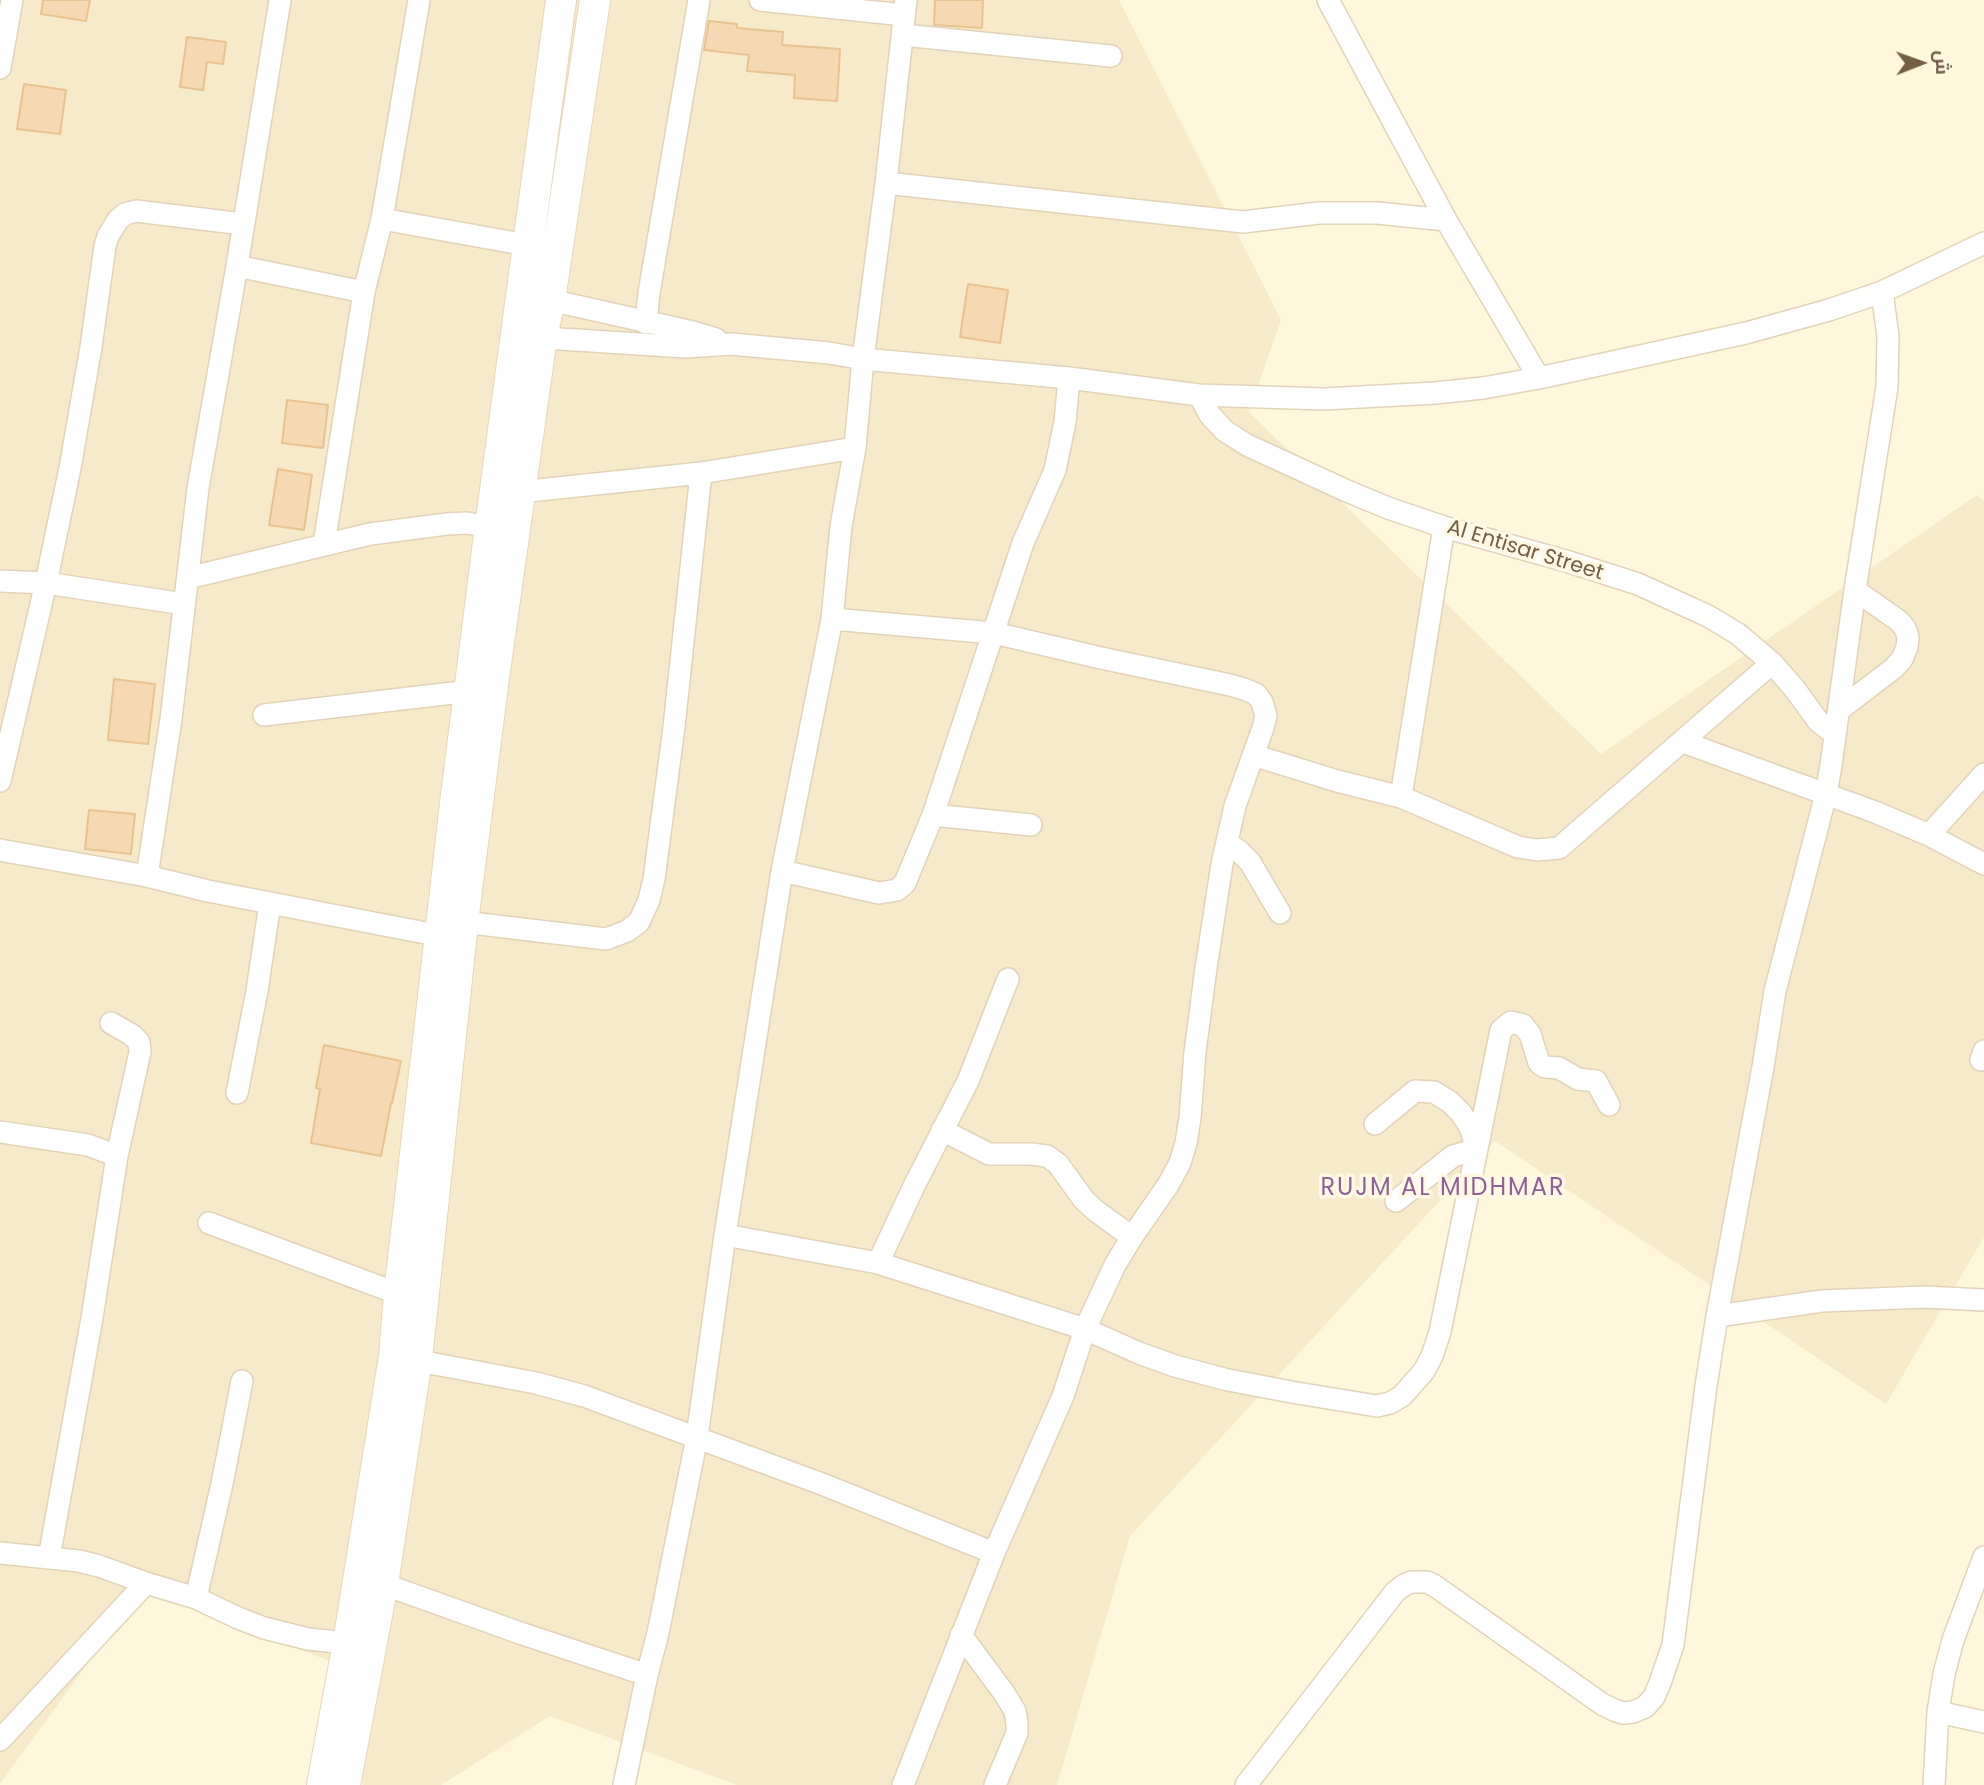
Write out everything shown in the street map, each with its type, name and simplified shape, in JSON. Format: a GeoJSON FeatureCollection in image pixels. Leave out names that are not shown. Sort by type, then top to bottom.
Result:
{"type":"FeatureCollection","features":[{"type":"Feature","properties":{"kind":"street"},"geometry":{"type":"LineString","coordinates":[[0,68],[12,0]]}},
{"type":"Feature","properties":{"kind":"street"},"geometry":{"type":"LineString","coordinates":[[146,876],[171,719],[198,488],[280,0]]}},
{"type":"Feature","properties":{"kind":"street"},"geometry":{"type":"LineString","coordinates":[[324,544],[364,292],[382,219],[419,0]]}},
{"type":"Feature","properties":{"kind":"street"},"geometry":{"type":"LineString","coordinates":[[536,299],[527,245],[561,0]]}},
{"type":"Feature","properties":{"kind":"street"},"geometry":{"type":"LineString","coordinates":[[345,1785],[383,1584],[452,929],[470,691],[490,527],[595,0]]}},
{"type":"Feature","properties":{"kind":"street"},"geometry":{"type":"LineString","coordinates":[[646,323],[699,0]]}},
{"type":"Feature","properties":{"kind":"street"},"geometry":{"type":"LineString","coordinates":[[760,0],[904,17],[1111,56]]}},
{"type":"Feature","properties":{"kind":"street"},"geometry":{"type":"LineString","coordinates":[[1328,0],[1446,220],[1539,378]]}},
{"type":"Feature","properties":{"kind":"street"},"geometry":{"type":"LineString","coordinates":[[624,1785],[697,1437],[725,1235],[782,871],[832,619],[841,526],[855,447],[904,17]]}},
{"type":"Feature","properties":{"kind":"street"},"geometry":{"type":"LineString","coordinates":[[886,183],[1243,222],[1319,213],[1377,213],[1446,220]]}},
{"type":"Feature","properties":{"kind":"street"},"geometry":{"type":"LineString","coordinates":[[1,773],[46,583],[81,408],[104,246],[108,236],[118,220],[125,214],[136,211],[243,224]]}},
{"type":"Feature","properties":{"kind":"street"},"geometry":{"type":"LineString","coordinates":[[382,219],[527,245]]}},
{"type":"Feature","properties":{"kind":"street"},"geometry":{"type":"LineString","coordinates":[[529,337],[686,347],[731,344],[1069,378],[1199,395],[1324,399],[1356,397],[1483,388],[1746,334],[1882,292],[1984,243]]}},
{"type":"Feature","properties":{"kind":"street"},"geometry":{"type":"LineString","coordinates":[[237,266],[364,292]]}},
{"type":"Feature","properties":{"kind":"street"},"geometry":{"type":"LineString","coordinates":[[1246,1785],[1395,1592],[1411,1582],[1427,1582],[1436,1586],[1614,1710],[1633,1712],[1649,1703],[1660,1683],[1673,1646],[1706,1386],[1775,991],[1826,794],[1887,387],[1888,336],[1882,292]]}},
{"type":"Feature","properties":{"kind":"street"},"geometry":{"type":"LineString","coordinates":[[536,299],[694,332],[731,344]]}},
{"type":"Feature","properties":{"kind":"street"},"geometry":{"type":"LineString","coordinates":[[322,1785],[405,1358],[400,1294],[452,929],[519,492],[529,337]]}},
{"type":"Feature","properties":{"kind":"street"},"geometry":{"type":"LineString","coordinates":[[782,871],[879,893],[897,891],[905,884],[933,815],[1023,543],[1055,470],[1065,422],[1069,378]]}},
{"type":"Feature","properties":{"kind":"street","name":"Al Entisar Street"},"geometry":{"type":"LineString","coordinates":[[1199,395],[1210,415],[1225,431],[1247,445],[1388,508],[1444,527],[1566,561],[1638,584],[1670,598],[1738,634],[1772,663],[1818,722],[1836,731]]}},
{"type":"Feature","properties":{"kind":"street"},"geometry":{"type":"LineString","coordinates":[[519,492],[701,473],[855,447]]}},
{"type":"Feature","properties":{"kind":"street"},"geometry":{"type":"LineString","coordinates":[[0,849],[146,876],[270,903],[452,929],[606,939],[627,931],[639,922],[649,900],[654,879],[701,473]]}},
{"type":"Feature","properties":{"kind":"street"},"geometry":{"type":"LineString","coordinates":[[188,578],[370,534],[467,523],[490,527]]}},
{"type":"Feature","properties":{"kind":"street"},"geometry":{"type":"LineString","coordinates":[[1401,797],[1444,527]]}},
{"type":"Feature","properties":{"kind":"street"},"geometry":{"type":"LineString","coordinates":[[1,585],[46,583],[184,604]]}},
{"type":"Feature","properties":{"kind":"street"},"geometry":{"type":"LineString","coordinates":[[1839,709],[1894,668],[1907,647],[1908,637],[1899,621],[1855,590]]}},
{"type":"Feature","properties":{"kind":"street"},"geometry":{"type":"LineString","coordinates":[[832,619],[994,634],[1244,689],[1256,694],[1262,702],[1266,716],[1235,806],[1227,843],[1206,968],[1190,1118],[1180,1163],[1115,1265],[1085,1329],[1063,1396],[994,1553],[903,1785]]}},
{"type":"Feature","properties":{"kind":"street"},"geometry":{"type":"LineString","coordinates":[[1254,755],[1337,781],[1401,797],[1518,847],[1537,850],[1559,848],[1772,663]]}},
{"type":"Feature","properties":{"kind":"street"},"geometry":{"type":"LineString","coordinates":[[264,715],[470,691]]}},
{"type":"Feature","properties":{"kind":"street"},"geometry":{"type":"LineString","coordinates":[[1683,742],[1875,812],[1929,835],[1984,864]]}},
{"type":"Feature","properties":{"kind":"street"},"geometry":{"type":"LineString","coordinates":[[1929,835],[1984,774]]}},
{"type":"Feature","properties":{"kind":"street"},"geometry":{"type":"LineString","coordinates":[[933,815],[1031,824]]}},
{"type":"Feature","properties":{"kind":"street"},"geometry":{"type":"LineString","coordinates":[[1227,843],[1250,862],[1280,913]]}},
{"type":"Feature","properties":{"kind":"street"},"geometry":{"type":"LineString","coordinates":[[237,1093],[257,991],[270,903]]}},
{"type":"Feature","properties":{"kind":"street"},"geometry":{"type":"LineString","coordinates":[[878,1264],[942,1129],[968,1081],[1008,979]]}},
{"type":"Feature","properties":{"kind":"street"},"geometry":{"type":"LineString","coordinates":[[725,1235],[878,1264],[1085,1329],[1175,1366],[1228,1380],[1377,1406],[1390,1404],[1412,1386],[1432,1356],[1440,1332],[1501,1030],[1511,1022],[1523,1025],[1530,1034],[1539,1063],[1545,1067],[1559,1068],[1578,1079],[1596,1081],[1609,1105]]}},
{"type":"Feature","properties":{"kind":"street"},"geometry":{"type":"LineString","coordinates":[[49,1558],[92,1318],[117,1156],[140,1052],[139,1042],[132,1035],[111,1023]]}},
{"type":"Feature","properties":{"kind":"street"},"geometry":{"type":"LineString","coordinates":[[1375,1124],[1415,1091],[1434,1092],[1461,1113],[1470,1127],[1477,1149]]}},
{"type":"Feature","properties":{"kind":"street"},"geometry":{"type":"LineString","coordinates":[[942,1129],[989,1154],[1047,1156],[1058,1164],[1084,1200],[1132,1237]]}},
{"type":"Feature","properties":{"kind":"street"},"geometry":{"type":"LineString","coordinates":[[0,1132],[88,1145],[117,1156]]}},
{"type":"Feature","properties":{"kind":"street"},"geometry":{"type":"LineString","coordinates":[[1396,1201],[1453,1156],[1477,1149]]}},
{"type":"Feature","properties":{"kind":"street"},"geometry":{"type":"LineString","coordinates":[[209,1223],[400,1294]]}},
{"type":"Feature","properties":{"kind":"street"},"geometry":{"type":"LineString","coordinates":[[1717,1316],[1822,1301],[1879,1297],[1984,1300]]}},
{"type":"Feature","properties":{"kind":"street"},"geometry":{"type":"LineString","coordinates":[[405,1358],[536,1383],[627,1411],[822,1484],[994,1553]]}},
{"type":"Feature","properties":{"kind":"street"},"geometry":{"type":"LineString","coordinates":[[196,1598],[242,1381]]}},
{"type":"Feature","properties":{"kind":"street"},"geometry":{"type":"LineString","coordinates":[[0,1553],[79,1561],[99,1566],[196,1598],[264,1628],[308,1639],[348,1643]]}},
{"type":"Feature","properties":{"kind":"street"},"geometry":{"type":"LineString","coordinates":[[1934,1785],[1938,1712],[1944,1674],[1953,1640],[1984,1557]]}},
{"type":"Feature","properties":{"kind":"street"},"geometry":{"type":"LineString","coordinates":[[0,1740],[146,1583]]}},
{"type":"Feature","properties":{"kind":"street"},"geometry":{"type":"LineString","coordinates":[[383,1584],[647,1675]]}},
{"type":"Feature","properties":{"kind":"street"},"geometry":{"type":"LineString","coordinates":[[961,1635],[1015,1711],[1017,1733],[995,1785]]}},
{"type":"Feature","properties":{"kind":"street"},"geometry":{"type":"LineString","coordinates":[[1938,1712],[1984,1722]]}},
{"type":"Feature","properties":{"kind":"shaded area"},"geometry":{"type":"Polygon","coordinates":[[[0,0],[1119,0],[1281,320],[1249,412],[1601,754],[1977,495],[1984,501],[1984,1237],[1886,1404],[1495,1141],[1130,1536],[1057,1785],[737,1785],[550,1716],[441,1785],[363,1785],[343,1666],[141,1590],[0,1784],[0,0]]]}},
{"type":"Feature","properties":{"kind":"building"},"geometry":{"type":"Polygon","coordinates":[[[43,0],[90,0],[86,21],[41,14],[43,0]]]}},
{"type":"Feature","properties":{"kind":"building"},"geometry":{"type":"Polygon","coordinates":[[[935,0],[983,0],[982,28],[934,25],[935,0]]]}},
{"type":"Feature","properties":{"kind":"building"},"geometry":{"type":"Polygon","coordinates":[[[709,21],[737,24],[737,28],[783,32],[782,45],[840,49],[837,101],[794,98],[795,75],[747,71],[749,55],[704,50],[709,21]]]}},
{"type":"Feature","properties":{"kind":"building"},"geometry":{"type":"Polygon","coordinates":[[[187,37],[226,42],[223,64],[207,62],[203,90],[180,87],[187,37]]]}},
{"type":"Feature","properties":{"kind":"building"},"geometry":{"type":"Polygon","coordinates":[[[24,84],[66,90],[60,134],[17,129],[24,84]]]}},
{"type":"Feature","properties":{"kind":"building"},"geometry":{"type":"Polygon","coordinates":[[[968,284],[1008,290],[1000,343],[960,337],[968,284]]]}},
{"type":"Feature","properties":{"kind":"building"},"geometry":{"type":"Polygon","coordinates":[[[287,400],[328,405],[323,448],[282,443],[287,400]]]}},
{"type":"Feature","properties":{"kind":"building"},"geometry":{"type":"Polygon","coordinates":[[[278,469],[312,475],[304,530],[269,525],[278,469]]]}},
{"type":"Feature","properties":{"kind":"building"},"geometry":{"type":"Polygon","coordinates":[[[114,679],[155,684],[148,744],[108,740],[114,679]]]}},
{"type":"Feature","properties":{"kind":"building"},"geometry":{"type":"Polygon","coordinates":[[[89,810],[135,814],[131,854],[85,849],[89,810]]]}},
{"type":"Feature","properties":{"kind":"building"},"geometry":{"type":"Polygon","coordinates":[[[324,1045],[401,1061],[381,1156],[311,1143],[320,1089],[316,1088],[324,1045]]]}},
{"type":"Feature","properties":{"kind":"district","name":"RUJM AL MIDHMAR"},"geometry":{"type":"Point","coordinates":[1443,1189]}}]}
